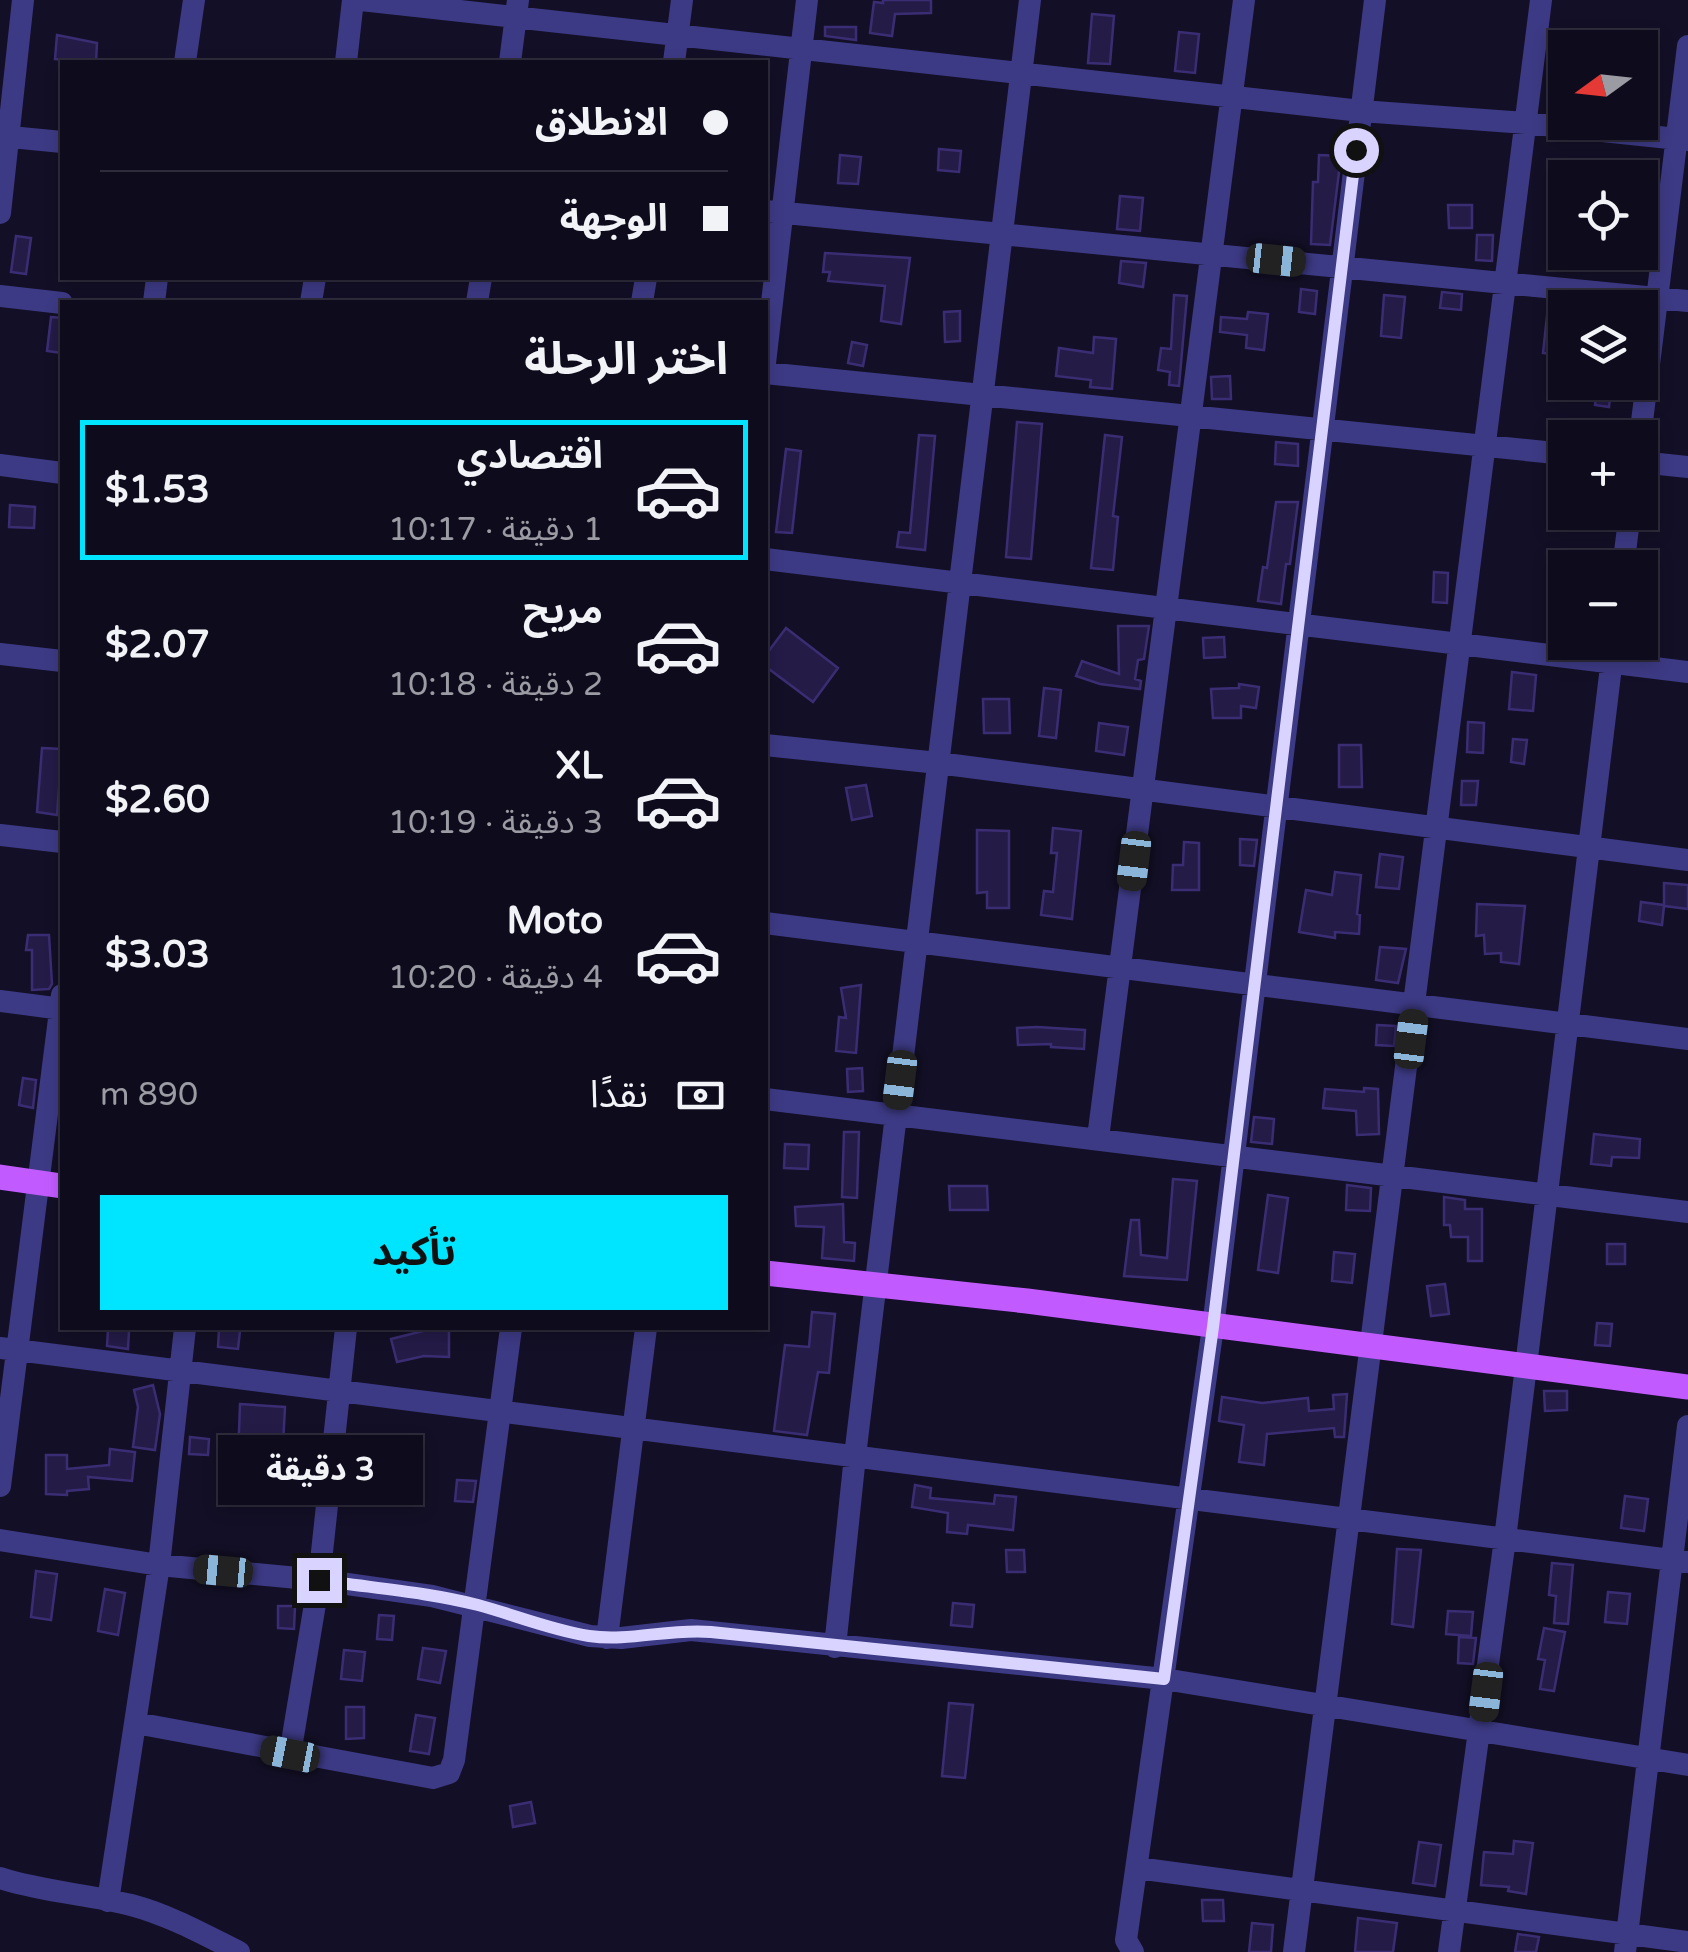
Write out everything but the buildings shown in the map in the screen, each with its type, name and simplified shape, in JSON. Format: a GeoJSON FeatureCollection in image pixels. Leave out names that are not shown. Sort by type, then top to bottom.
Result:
{"type":"FeatureCollection","features":[{"type":"Feature","properties":{"kind":"main road"},"geometry":{"type":"LineString","coordinates":[[0,1176],[50,1184]]}},
{"type":"Feature","properties":{"kind":"main road"},"geometry":{"type":"LineString","coordinates":[[768,1273],[1688,1387]]}},
{"type":"Feature","properties":{"kind":"street"},"geometry":{"type":"LineString","coordinates":[[0,213],[5,136],[23,0]]}},
{"type":"Feature","properties":{"kind":"street"},"geometry":{"type":"LineString","coordinates":[[186,60],[194,0]]}},
{"type":"Feature","properties":{"kind":"street"},"geometry":{"type":"LineString","coordinates":[[346,60],[353,0]]}},
{"type":"Feature","properties":{"kind":"street"},"geometry":{"type":"LineString","coordinates":[[361,0],[517,9],[678,35],[801,49],[1361,111],[1526,122],[1682,140]]}},
{"type":"Feature","properties":{"kind":"street"},"geometry":{"type":"LineString","coordinates":[[674,60],[682,0]]}},
{"type":"Feature","properties":{"kind":"street"},"geometry":{"type":"LineString","coordinates":[[768,305],[773,211],[808,0]]}},
{"type":"Feature","properties":{"kind":"street"},"geometry":{"type":"LineString","coordinates":[[835,1647],[854,1456],[1030,0]]}},
{"type":"Feature","properties":{"kind":"street"},"geometry":{"type":"LineString","coordinates":[[1098,1138],[1244,0]]}},
{"type":"Feature","properties":{"kind":"street"},"geometry":{"type":"LineString","coordinates":[[1134,1952],[1126,1940],[1213,1327],[1374,0]]}},
{"type":"Feature","properties":{"kind":"street"},"geometry":{"type":"LineString","coordinates":[[1294,1952],[1541,0]]}},
{"type":"Feature","properties":{"kind":"street"},"geometry":{"type":"LineString","coordinates":[[510,60],[517,9]]}},
{"type":"Feature","properties":{"kind":"street"},"geometry":{"type":"LineString","coordinates":[[1658,292],[1682,140],[1688,46]]}},
{"type":"Feature","properties":{"kind":"street"},"geometry":{"type":"LineString","coordinates":[[5,136],[60,142]]}},
{"type":"Feature","properties":{"kind":"street"},"geometry":{"type":"LineString","coordinates":[[773,211],[1576,290]]}},
{"type":"Feature","properties":{"kind":"street"},"geometry":{"type":"LineString","coordinates":[[0,296],[60,303]]}},
{"type":"Feature","properties":{"kind":"street"},"geometry":{"type":"LineString","coordinates":[[1658,298],[1688,301]]}},
{"type":"Feature","properties":{"kind":"street"},"geometry":{"type":"LineString","coordinates":[[768,374],[1548,452]]}},
{"type":"Feature","properties":{"kind":"street"},"geometry":{"type":"LineString","coordinates":[[1658,464],[1688,466]]}},
{"type":"Feature","properties":{"kind":"street"},"geometry":{"type":"LineString","coordinates":[[0,466],[60,473]]}},
{"type":"Feature","properties":{"kind":"street"},"geometry":{"type":"LineString","coordinates":[[768,559],[1460,644],[1548,649]]}},
{"type":"Feature","properties":{"kind":"street"},"geometry":{"type":"LineString","coordinates":[[0,654],[60,661]]}},
{"type":"Feature","properties":{"kind":"street"},"geometry":{"type":"LineString","coordinates":[[1449,1952],[1527,1367],[1612,660]]}},
{"type":"Feature","properties":{"kind":"street"},"geometry":{"type":"LineString","coordinates":[[1643,660],[1688,672]]}},
{"type":"Feature","properties":{"kind":"street"},"geometry":{"type":"LineString","coordinates":[[768,745],[938,763],[1688,860]]}},
{"type":"Feature","properties":{"kind":"street"},"geometry":{"type":"LineString","coordinates":[[0,835],[60,842]]}},
{"type":"Feature","properties":{"kind":"street"},"geometry":{"type":"LineString","coordinates":[[768,923],[1688,1039]]}},
{"type":"Feature","properties":{"kind":"street"},"geometry":{"type":"LineString","coordinates":[[0,1001],[60,1004]]}},
{"type":"Feature","properties":{"kind":"street"},"geometry":{"type":"LineString","coordinates":[[0,1486],[8,1349],[50,1184],[60,1034]]}},
{"type":"Feature","properties":{"kind":"street"},"geometry":{"type":"LineString","coordinates":[[768,1098],[1688,1212]]}},
{"type":"Feature","properties":{"kind":"street"},"geometry":{"type":"LineString","coordinates":[[108,1901],[159,1565],[185,1330]]}},
{"type":"Feature","properties":{"kind":"street"},"geometry":{"type":"LineString","coordinates":[[290,1754],[319,1580],[346,1330]]}},
{"type":"Feature","properties":{"kind":"street"},"geometry":{"type":"LineString","coordinates":[[136,1723],[434,1778],[449,1773],[477,1605],[511,1330]]}},
{"type":"Feature","properties":{"kind":"street"},"geometry":{"type":"LineString","coordinates":[[607,1638],[646,1330]]}},
{"type":"Feature","properties":{"kind":"street"},"geometry":{"type":"LineString","coordinates":[[8,1349],[1680,1562]]}},
{"type":"Feature","properties":{"kind":"street"},"geometry":{"type":"LineString","coordinates":[[1626,1943],[1648,1758],[1680,1562],[1688,1426]]}},
{"type":"Feature","properties":{"kind":"street"},"geometry":{"type":"LineString","coordinates":[[0,1540],[159,1565],[319,1580],[477,1605],[557,1630],[607,1638],[691,1630],[1164,1679],[1688,1765]]}},
{"type":"Feature","properties":{"kind":"street"},"geometry":{"type":"LineString","coordinates":[[1137,1868],[1457,1911],[1626,1943],[1688,1942]]}},
{"type":"Feature","properties":{"kind":"street"},"geometry":{"type":"LineString","coordinates":[[0,1878],[33,1889],[158,1913],[238,1952]]}},
{"type":"Feature","properties":{"kind":"route"},"geometry":{"type":"LineString","coordinates":[[319,1580],[477,1605],[590,1636],[621,1638],[691,1630],[1164,1679],[1213,1327],[1356,150]]}}]}
